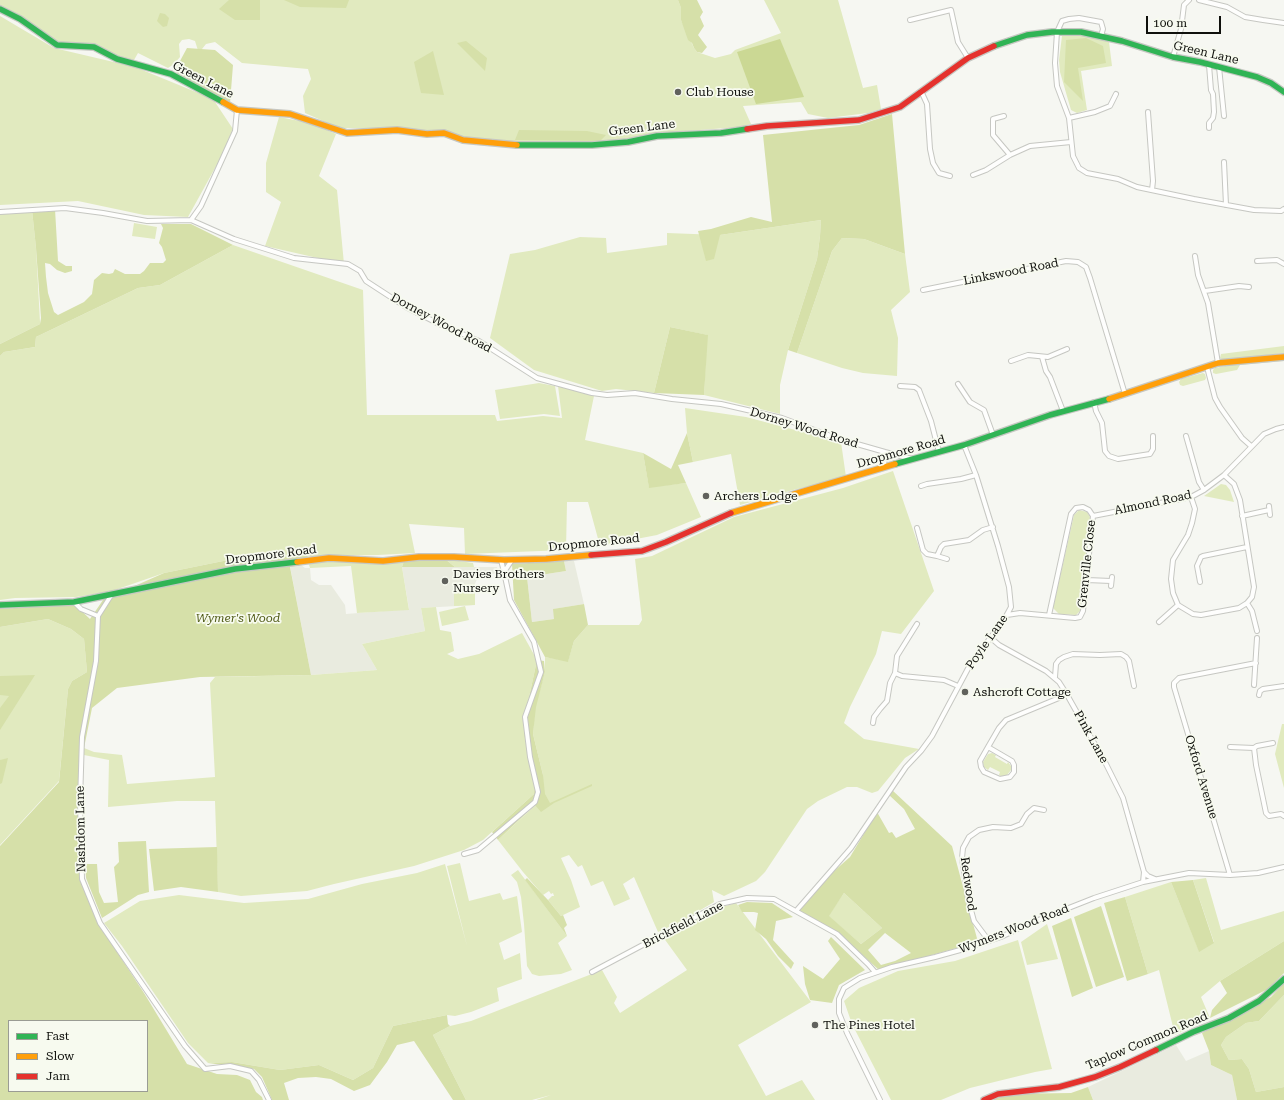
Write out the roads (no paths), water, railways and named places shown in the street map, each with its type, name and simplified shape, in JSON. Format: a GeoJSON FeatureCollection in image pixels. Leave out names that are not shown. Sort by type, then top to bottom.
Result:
{"type":"FeatureCollection","features":[{"type":"Feature","properties":{"kind":"street"},"geometry":{"type":"LineString","coordinates":[[1173,57],[1181,29],[1184,5],[1182,0]]}},
{"type":"Feature","properties":{"kind":"street"},"geometry":{"type":"LineString","coordinates":[[1184,5],[1189,0]]}},
{"type":"Feature","properties":{"kind":"street"},"geometry":{"type":"LineString","coordinates":[[1199,0],[1226,7],[1245,17],[1284,23]]}},
{"type":"Feature","properties":{"kind":"street","name":"Green Lane"},"geometry":{"type":"LineString","coordinates":[[0,9],[20,19],[57,45],[94,47],[117,59],[171,74],[237,110],[290,114],[347,132],[397,130],[427,134],[444,133],[468,141],[511,145],[592,145],[628,142],[657,136],[721,133],[767,126],[859,120],[900,107],[968,58],[998,44],[1027,35],[1057,32],[1082,32],[1173,57],[1209,64],[1257,77],[1271,83],[1284,92]]}},
{"type":"Feature","properties":{"kind":"street"},"geometry":{"type":"LineString","coordinates":[[910,20],[951,10],[958,42],[968,58]]}},
{"type":"Feature","properties":{"kind":"street"},"geometry":{"type":"LineString","coordinates":[[1101,36],[1103,29],[1101,22],[1079,18],[1062,21],[1057,32],[1055,63],[1057,86],[1069,118],[1073,156],[1079,168],[1087,173],[1118,179],[1137,187],[1254,210],[1284,210]]}},
{"type":"Feature","properties":{"kind":"street"},"geometry":{"type":"LineString","coordinates":[[1209,64],[1214,112],[1213,118],[1208,123],[1209,128]]}},
{"type":"Feature","properties":{"kind":"street"},"geometry":{"type":"LineString","coordinates":[[1219,67],[1224,116]]}},
{"type":"Feature","properties":{"kind":"street"},"geometry":{"type":"LineString","coordinates":[[921,91],[927,104],[930,149],[933,163],[939,173],[950,176]]}},
{"type":"Feature","properties":{"kind":"street"},"geometry":{"type":"LineString","coordinates":[[1069,118],[1095,112],[1110,106],[1116,94]]}},
{"type":"Feature","properties":{"kind":"street"},"geometry":{"type":"LineString","coordinates":[[191,220],[201,206],[235,131],[237,110]]}},
{"type":"Feature","properties":{"kind":"street"},"geometry":{"type":"LineString","coordinates":[[1148,112],[1153,182],[1152,190]]}},
{"type":"Feature","properties":{"kind":"street"},"geometry":{"type":"LineString","coordinates":[[1004,116],[993,119],[994,134],[1010,155]]}},
{"type":"Feature","properties":{"kind":"street"},"geometry":{"type":"LineString","coordinates":[[973,175],[986,170],[1010,155],[1030,146],[1071,142]]}},
{"type":"Feature","properties":{"kind":"street"},"geometry":{"type":"LineString","coordinates":[[1224,162],[1226,205]]}},
{"type":"Feature","properties":{"kind":"street","name":"Dorney Wood Road"},"geometry":{"type":"LineString","coordinates":[[0,212],[65,208],[147,221],[191,220],[234,239],[294,258],[348,264],[360,271],[366,281],[406,307],[439,324],[479,341],[537,378],[592,393],[607,395],[635,393],[672,399],[722,404],[782,418],[836,438],[912,459]]}},
{"type":"Feature","properties":{"kind":"street"},"geometry":{"type":"LineString","coordinates":[[1195,256],[1198,275],[1205,291],[1208,303],[1218,363]]}},
{"type":"Feature","properties":{"kind":"street","name":"Linkswood Road"},"geometry":{"type":"LineString","coordinates":[[923,290],[1066,260],[1078,262],[1086,267],[1090,278],[1125,394]]}},
{"type":"Feature","properties":{"kind":"street"},"geometry":{"type":"LineString","coordinates":[[1257,261],[1276,260],[1284,264]]}},
{"type":"Feature","properties":{"kind":"street"},"geometry":{"type":"LineString","coordinates":[[1205,291],[1239,286],[1249,287]]}},
{"type":"Feature","properties":{"kind":"street"},"geometry":{"type":"LineString","coordinates":[[1011,361],[1028,355],[1048,357],[1067,349]]}},
{"type":"Feature","properties":{"kind":"street"},"geometry":{"type":"LineString","coordinates":[[1042,357],[1046,370],[1064,411]]}},
{"type":"Feature","properties":{"kind":"street","name":"Dropmore Road"},"geometry":{"type":"LineString","coordinates":[[0,605],[74,602],[235,569],[304,560],[329,558],[383,561],[433,557],[512,560],[546,559],[642,551],[666,542],[732,512],[964,445],[1064,411],[1125,394],[1218,363],[1284,357]]}},
{"type":"Feature","properties":{"kind":"street"},"geometry":{"type":"LineString","coordinates":[[1207,367],[1215,398],[1220,407],[1242,438],[1251,446]]}},
{"type":"Feature","properties":{"kind":"street"},"geometry":{"type":"LineString","coordinates":[[958,384],[970,402],[984,410],[993,435]]}},
{"type":"Feature","properties":{"kind":"street"},"geometry":{"type":"LineString","coordinates":[[900,386],[915,387],[919,390],[931,421],[939,452]]}},
{"type":"Feature","properties":{"kind":"street"},"geometry":{"type":"LineString","coordinates":[[1094,402],[1096,411],[1102,422],[1105,451],[1109,456],[1118,458],[1150,454],[1153,449],[1153,436]]}},
{"type":"Feature","properties":{"kind":"street","name":"Almond Road"},"geometry":{"type":"LineString","coordinates":[[1094,516],[1191,496],[1204,490],[1224,475],[1264,434],[1284,427]]}},
{"type":"Feature","properties":{"kind":"street"},"geometry":{"type":"LineString","coordinates":[[1186,436],[1199,482],[1204,490]]}},
{"type":"Feature","properties":{"kind":"street","name":"Poyle Lane"},"geometry":{"type":"LineString","coordinates":[[796,911],[851,848],[906,767],[921,751],[932,736],[971,663],[991,638],[1011,607],[1009,587],[993,527],[976,475],[964,445]]}},
{"type":"Feature","properties":{"kind":"street"},"geometry":{"type":"LineString","coordinates":[[884,467],[885,452]]}},
{"type":"Feature","properties":{"kind":"street"},"geometry":{"type":"LineString","coordinates":[[921,486],[976,475]]}},
{"type":"Feature","properties":{"kind":"street"},"geometry":{"type":"LineString","coordinates":[[1191,496],[1194,509],[1192,523],[1188,535],[1173,560],[1171,579],[1173,593],[1178,605],[1193,614],[1201,615],[1239,608],[1247,603],[1252,597],[1254,587],[1240,500],[1234,484],[1224,475]]}},
{"type":"Feature","properties":{"kind":"street","name":"Grenville Close"},"geometry":{"type":"LineString","coordinates":[[1007,615],[1020,613],[1075,618],[1080,617],[1083,611],[1094,516],[1089,510],[1083,507],[1076,508],[1071,514],[1049,615]]}},
{"type":"Feature","properties":{"kind":"street"},"geometry":{"type":"LineString","coordinates":[[1242,516],[1269,510]]}},
{"type":"Feature","properties":{"kind":"street"},"geometry":{"type":"LineString","coordinates":[[937,556],[944,544],[970,540],[983,530],[993,527]]}},
{"type":"Feature","properties":{"kind":"street"},"geometry":{"type":"LineString","coordinates":[[917,528],[923,550],[927,554],[947,559]]}},
{"type":"Feature","properties":{"kind":"street"},"geometry":{"type":"LineString","coordinates":[[1200,582],[1197,566],[1201,557],[1247,548]]}},
{"type":"Feature","properties":{"kind":"street"},"geometry":{"type":"LineString","coordinates":[[464,854],[478,850],[535,802],[538,792],[530,757],[525,717],[541,672],[534,642],[510,600],[501,560]]}},
{"type":"Feature","properties":{"kind":"street"},"geometry":{"type":"LineString","coordinates":[[504,572],[512,560]]}},
{"type":"Feature","properties":{"kind":"street"},"geometry":{"type":"LineString","coordinates":[[1087,580],[1111,582]]}},
{"type":"Feature","properties":{"kind":"street","name":"Nashdom Lane"},"geometry":{"type":"LineString","coordinates":[[112,594],[98,616],[96,661],[82,737],[80,803],[82,879],[100,923],[184,1046],[205,1069],[230,1066],[250,1071],[259,1080],[269,1100]]}},
{"type":"Feature","properties":{"kind":"street"},"geometry":{"type":"LineString","coordinates":[[74,602],[82,609],[98,616]]}},
{"type":"Feature","properties":{"kind":"street"},"geometry":{"type":"LineString","coordinates":[[1247,603],[1252,611],[1257,631]]}},
{"type":"Feature","properties":{"kind":"street"},"geometry":{"type":"LineString","coordinates":[[1159,622],[1178,605]]}},
{"type":"Feature","properties":{"kind":"street","name":"Grenville Close"},"geometry":{"type":"LineString","coordinates":[[1011,607],[1020,613]]}},
{"type":"Feature","properties":{"kind":"street"},"geometry":{"type":"LineString","coordinates":[[873,723],[877,713],[887,701],[890,683],[895,673],[897,656],[917,624]]}},
{"type":"Feature","properties":{"kind":"street","name":"Pink Lane"},"geometry":{"type":"LineString","coordinates":[[991,638],[999,645],[1046,671],[1055,678],[1066,693],[1106,764],[1123,798],[1144,872],[1143,882]]}},
{"type":"Feature","properties":{"kind":"street"},"geometry":{"type":"LineString","coordinates":[[1254,685],[1257,638]]}},
{"type":"Feature","properties":{"kind":"street"},"geometry":{"type":"LineString","coordinates":[[1055,678],[1056,664],[1064,657],[1073,654],[1121,654],[1129,661],[1134,686]]}},
{"type":"Feature","properties":{"kind":"street","name":"Oxford Avenue"},"geometry":{"type":"LineString","coordinates":[[1230,875],[1174,687],[1176,680],[1186,676],[1256,663]]}},
{"type":"Feature","properties":{"kind":"street"},"geometry":{"type":"LineString","coordinates":[[895,673],[902,676],[944,680],[958,686]]}},
{"type":"Feature","properties":{"kind":"street"},"geometry":{"type":"LineString","coordinates":[[1259,695],[1260,691],[1263,689],[1284,686]]}},
{"type":"Feature","properties":{"kind":"street"},"geometry":{"type":"LineString","coordinates":[[988,747],[1012,761],[1014,765],[1014,772],[1010,777],[1000,779],[984,772],[981,767],[980,761],[988,747],[999,728],[1006,720],[1059,698],[1066,693]]}},
{"type":"Feature","properties":{"kind":"street"},"geometry":{"type":"LineString","coordinates":[[1230,747],[1254,748],[1272,743]]}},
{"type":"Feature","properties":{"kind":"street"},"geometry":{"type":"LineString","coordinates":[[1254,748],[1266,813],[1269,816],[1281,814],[1284,816]]}},
{"type":"Feature","properties":{"kind":"street","name":"Redwood"},"geometry":{"type":"LineString","coordinates":[[989,941],[974,921],[968,899],[962,858],[964,848],[969,837],[979,830],[993,827],[1011,828],[1020,824],[1027,814],[1034,808],[1044,810]]}},
{"type":"Feature","properties":{"kind":"street","name":"Wymers Wood Road"},"geometry":{"type":"LineString","coordinates":[[880,1100],[847,1033],[839,1013],[839,999],[844,988],[860,978],[875,972],[935,957],[989,941],[1094,898],[1143,882],[1190,873],[1230,875],[1258,873],[1284,867]]}},
{"type":"Feature","properties":{"kind":"street"},"geometry":{"type":"LineString","coordinates":[[1144,872],[1148,876],[1155,879]]}},
{"type":"Feature","properties":{"kind":"street","name":"Brickfield Lane"},"geometry":{"type":"LineString","coordinates":[[592,972],[720,904],[748,898],[774,899],[837,934],[875,972]]}},
{"type":"Feature","properties":{"kind":"street","name":"Taplow Common Road"},"geometry":{"type":"LineString","coordinates":[[984,1100],[998,1094],[1059,1087],[1094,1077],[1120,1067],[1193,1032],[1230,1018],[1259,1001],[1284,979]]}},
{"type":"Feature","properties":{"kind":"place","name":"Club House"},"geometry":{"type":"Point","coordinates":[678,92]}},
{"type":"Feature","properties":{"kind":"place","name":"Archers Lodge"},"geometry":{"type":"Point","coordinates":[706,496]}},
{"type":"Feature","properties":{"kind":"place","name":"Davies Brothers Nursery"},"geometry":{"type":"Point","coordinates":[445,581]}},
{"type":"Feature","properties":{"kind":"place","name":"Ashcroft Cottage"},"geometry":{"type":"Point","coordinates":[965,692]}},
{"type":"Feature","properties":{"kind":"place","name":"The Pines Hotel"},"geometry":{"type":"Point","coordinates":[815,1025]}},
{"type":"Feature","properties":{"kind":"park label","name":"Wymer's Wood"},"geometry":{"type":"Point","coordinates":[238,618]}}]}
